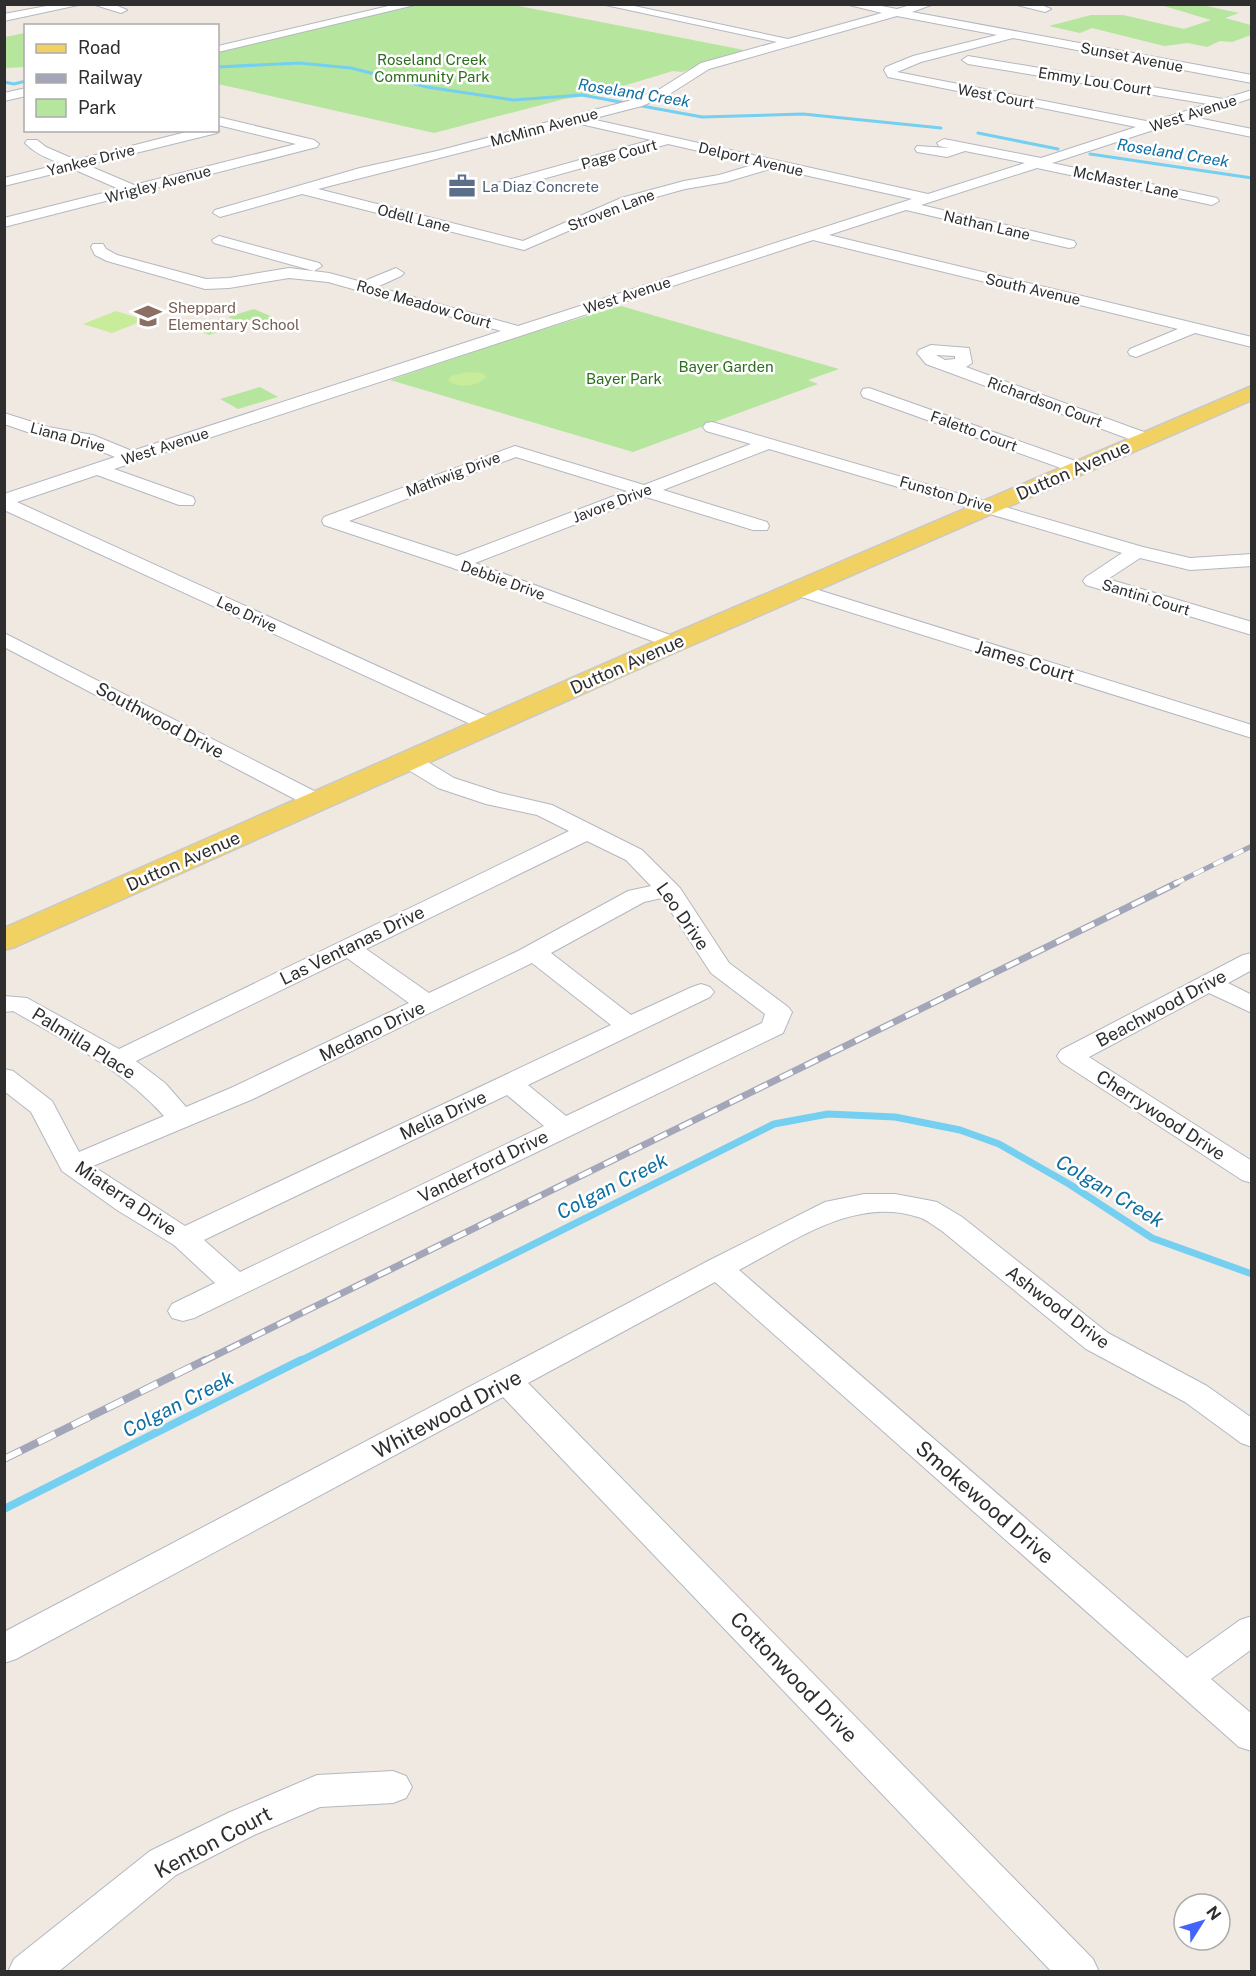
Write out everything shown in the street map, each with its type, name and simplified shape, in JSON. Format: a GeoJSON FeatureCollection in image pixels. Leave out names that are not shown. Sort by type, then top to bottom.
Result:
{"type":"FeatureCollection","features":[{"type":"Feature","properties":{"kind":"main road","name":"Dutton Avenue"},"geometry":{"type":"LineString","coordinates":[[4,940],[674,643],[1251,393]]}},
{"type":"Feature","properties":{"kind":"street"},"geometry":{"type":"LineString","coordinates":[[4,18],[78,4]]}},
{"type":"Feature","properties":{"kind":"street"},"geometry":{"type":"LineString","coordinates":[[97,4],[121,10]]}},
{"type":"Feature","properties":{"kind":"street"},"geometry":{"type":"LineString","coordinates":[[219,49],[414,4]]}},
{"type":"Feature","properties":{"kind":"street"},"geometry":{"type":"LineString","coordinates":[[606,4],[789,41]]}},
{"type":"Feature","properties":{"kind":"street","name":"Sunset Avenue"},"geometry":{"type":"LineString","coordinates":[[850,4],[1251,79]]}},
{"type":"Feature","properties":{"kind":"street","name":"McMinn Avenue"},"geometry":{"type":"LineString","coordinates":[[220,213],[371,169],[637,103],[664,92],[705,66],[929,4]]}},
{"type":"Feature","properties":{"kind":"street"},"geometry":{"type":"LineString","coordinates":[[1018,4],[1045,9]]}},
{"type":"Feature","properties":{"kind":"street","name":"Sunset Avenue"},"geometry":{"type":"LineString","coordinates":[[934,55],[1014,34]]}},
{"type":"Feature","properties":{"kind":"street","name":"West Court"},"geometry":{"type":"LineString","coordinates":[[934,55],[890,70],[892,74],[903,77],[1152,126]]}},
{"type":"Feature","properties":{"kind":"street","name":"Emmy Lou Court"},"geometry":{"type":"LineString","coordinates":[[968,60],[1222,103]]}},
{"type":"Feature","properties":{"kind":"street"},"geometry":{"type":"LineString","coordinates":[[4,97],[24,92]]}},
{"type":"Feature","properties":{"kind":"street","name":"West Avenue"},"geometry":{"type":"LineString","coordinates":[[4,501],[130,457],[1251,94]]}},
{"type":"Feature","properties":{"kind":"street"},"geometry":{"type":"LineString","coordinates":[[1177,118],[1251,133]]}},
{"type":"Feature","properties":{"kind":"street","name":"Delport Avenue"},"geometry":{"type":"LineString","coordinates":[[574,119],[927,198]]}},
{"type":"Feature","properties":{"kind":"street"},"geometry":{"type":"LineString","coordinates":[[219,121],[234,125]]}},
{"type":"Feature","properties":{"kind":"street"},"geometry":{"type":"LineString","coordinates":[[219,129],[234,125]]}},
{"type":"Feature","properties":{"kind":"street","name":"Wrigley Avenue"},"geometry":{"type":"LineString","coordinates":[[4,223],[312,144],[234,125]]}},
{"type":"Feature","properties":{"kind":"street"},"geometry":{"type":"LineString","coordinates":[[1096,131],[1121,136]]}},
{"type":"Feature","properties":{"kind":"street","name":"Yankee Drive"},"geometry":{"type":"LineString","coordinates":[[4,182],[204,132]]}},
{"type":"Feature","properties":{"kind":"street","name":"Page Court"},"geometry":{"type":"LineString","coordinates":[[502,186],[666,140]]}},
{"type":"Feature","properties":{"kind":"street"},"geometry":{"type":"LineString","coordinates":[[32,143],[41,150],[133,190]]}},
{"type":"Feature","properties":{"kind":"street","name":"McMaster Lane"},"geometry":{"type":"LineString","coordinates":[[944,143],[1212,201]]}},
{"type":"Feature","properties":{"kind":"street"},"geometry":{"type":"LineString","coordinates":[[922,149],[946,153],[966,147]]}},
{"type":"Feature","properties":{"kind":"street","name":"Stroven Lane"},"geometry":{"type":"LineString","coordinates":[[524,246],[626,201],[684,185],[721,179],[770,164]]}},
{"type":"Feature","properties":{"kind":"street","name":"Odell Lane"},"geometry":{"type":"LineString","coordinates":[[304,190],[524,246]]}},
{"type":"Feature","properties":{"kind":"street","name":"Nathan Lane"},"geometry":{"type":"LineString","coordinates":[[905,206],[1069,244]]}},
{"type":"Feature","properties":{"kind":"street","name":"South Avenue"},"geometry":{"type":"LineString","coordinates":[[814,236],[1251,342]]}},
{"type":"Feature","properties":{"kind":"street","name":"Rose Meadow Court"},"geometry":{"type":"LineString","coordinates":[[219,240],[335,272],[329,278]]}},
{"type":"Feature","properties":{"kind":"street","name":"Rose Meadow Court"},"geometry":{"type":"LineString","coordinates":[[98,247],[100,252],[112,258],[198,283],[220,284],[289,273],[329,278],[519,331]]}},
{"type":"Feature","properties":{"kind":"street"},"geometry":{"type":"LineString","coordinates":[[364,288],[396,273]]}},
{"type":"Feature","properties":{"kind":"street"},"geometry":{"type":"LineString","coordinates":[[1136,352],[1194,328]]}},
{"type":"Feature","properties":{"kind":"street","name":"Richardson Court"},"geometry":{"type":"LineString","coordinates":[[944,365],[1146,439]]}},
{"type":"Feature","properties":{"kind":"street","name":"Faletto Court"},"geometry":{"type":"LineString","coordinates":[[869,393],[1078,468]]}},
{"type":"Feature","properties":{"kind":"street","name":"Liana Drive"},"geometry":{"type":"LineString","coordinates":[[4,418],[45,432],[87,439],[130,457]]}},
{"type":"Feature","properties":{"kind":"street","name":"Funston Drive"},"geometry":{"type":"LineString","coordinates":[[712,428],[990,506],[1137,551],[1190,564],[1251,560]]}},
{"type":"Feature","properties":{"kind":"street","name":"Javore Drive"},"geometry":{"type":"LineString","coordinates":[[457,563],[767,444]]}},
{"type":"Feature","properties":{"kind":"street","name":"Mathwig Drive"},"geometry":{"type":"LineString","coordinates":[[331,521],[515,451],[760,526]]}},
{"type":"Feature","properties":{"kind":"street"},"geometry":{"type":"LineString","coordinates":[[97,469],[186,501]]}},
{"type":"Feature","properties":{"kind":"street","name":"Leo Drive"},"geometry":{"type":"LineString","coordinates":[[4,501],[490,726]]}},
{"type":"Feature","properties":{"kind":"street","name":"Debbie Drive"},"geometry":{"type":"LineString","coordinates":[[331,521],[457,563],[674,643]]}},
{"type":"Feature","properties":{"kind":"street","name":"Santini Court"},"geometry":{"type":"LineString","coordinates":[[1137,551],[1093,581],[1251,629]]}},
{"type":"Feature","properties":{"kind":"street","name":"James Court"},"geometry":{"type":"LineString","coordinates":[[799,590],[1251,732]]}},
{"type":"Feature","properties":{"kind":"street","name":"Southwood Drive"},"geometry":{"type":"LineString","coordinates":[[4,639],[316,801]]}},
{"type":"Feature","properties":{"kind":"street","name":"Leo Drive"},"geometry":{"type":"LineString","coordinates":[[410,760],[446,783],[495,799],[544,810],[634,855],[668,890],[720,968],[779,1012],[779,1017]]}},
{"type":"Feature","properties":{"kind":"street","name":"Las Ventanas Drive"},"geometry":{"type":"LineString","coordinates":[[118,1060],[586,832]]}},
{"type":"Feature","properties":{"kind":"street","name":"Medano Drive"},"geometry":{"type":"LineString","coordinates":[[72,1165],[243,1093],[534,952],[637,896],[668,890]]}},
{"type":"Feature","properties":{"kind":"street"},"geometry":{"type":"LineString","coordinates":[[347,947],[428,1004]]}},
{"type":"Feature","properties":{"kind":"street"},"geometry":{"type":"LineString","coordinates":[[534,952],[629,1026]]}},
{"type":"Feature","properties":{"kind":"street","name":"Beachwood Drive"},"geometry":{"type":"LineString","coordinates":[[1070,1056],[1251,960]]}},
{"type":"Feature","properties":{"kind":"street"},"geometry":{"type":"LineString","coordinates":[[1210,983],[1251,1005]]}},
{"type":"Feature","properties":{"kind":"street","name":"Melia Drive"},"geometry":{"type":"LineString","coordinates":[[184,1238],[701,992]]}},
{"type":"Feature","properties":{"kind":"street","name":"Palmilla Place"},"geometry":{"type":"LineString","coordinates":[[4,1004],[18,1003],[118,1060],[155,1089],[183,1119]]}},
{"type":"Feature","properties":{"kind":"street","name":"Vanderford Drive"},"geometry":{"type":"LineString","coordinates":[[183,1311],[774,1027],[779,1017]]}},
{"type":"Feature","properties":{"kind":"street","name":"Cherrywood Drive"},"geometry":{"type":"LineString","coordinates":[[1070,1056],[1251,1174]]}},
{"type":"Feature","properties":{"kind":"street"},"geometry":{"type":"LineString","coordinates":[[510,1083],[563,1128]]}},
{"type":"Feature","properties":{"kind":"street","name":"Miaterra Drive"},"geometry":{"type":"LineString","coordinates":[[9,1087],[42,1107],[72,1165],[127,1203],[184,1238],[236,1285]]}},
{"type":"Feature","properties":{"kind":"street","name":"Whitewood Drive"},"geometry":{"type":"LineString","coordinates":[[4,1649],[718,1268],[835,1209],[864,1203],[895,1203]]}},
{"type":"Feature","properties":{"kind":"street","name":"Ashwood Drive"},"geometry":{"type":"LineString","coordinates":[[895,1203],[927,1209],[952,1224],[1097,1341],[1196,1394],[1251,1435]]}},
{"type":"Feature","properties":{"kind":"street","name":"Smokewood Drive"},"geometry":{"type":"LineString","coordinates":[[718,1268],[1251,1736]]}},
{"type":"Feature","properties":{"kind":"street","name":"Cottonwood Drive"},"geometry":{"type":"LineString","coordinates":[[508,1382],[1079,1971]]}},
{"type":"Feature","properties":{"kind":"street"},"geometry":{"type":"LineString","coordinates":[[1186,1678],[1251,1630]]}},
{"type":"Feature","properties":{"kind":"street","name":"Kenton Court"},"geometry":{"type":"LineString","coordinates":[[28,1971],[163,1863],[241,1824],[317,1791],[393,1787]]}},
{"type":"Feature","properties":{"kind":"green space","name":"Roseland Creek Community Park"},"geometry":{"type":"Polygon","coordinates":[[[421,4],[514,5],[744,50],[682,72],[673,71],[593,95],[564,99],[434,133],[219,84],[219,51],[421,4]]]}},
{"type":"Feature","properties":{"kind":"green space"},"geometry":{"type":"Polygon","coordinates":[[[1202,5],[1239,13],[1225,18],[1251,25],[1251,35],[1232,42],[1220,41],[1207,47],[1188,43],[1164,46],[1092,28],[1080,33],[1049,26],[1091,15],[1123,15],[1184,29],[1211,20],[1164,6],[1202,5]]]}},
{"type":"Feature","properties":{"kind":"green space"},"geometry":{"type":"Polygon","coordinates":[[[24,33],[24,67],[5,68],[5,37],[24,33]]]}},
{"type":"Feature","properties":{"kind":"green space","name":"Bayer Park"},"geometry":{"type":"Polygon","coordinates":[[[621,306],[839,369],[808,380],[818,384],[633,452],[390,380],[523,335],[621,306]]]}},
{"type":"Feature","properties":{"kind":"green space"},"geometry":{"type":"Polygon","coordinates":[[[254,309],[275,318],[251,324],[228,317],[254,309]]]}},
{"type":"Feature","properties":{"kind":"green space"},"geometry":{"type":"Polygon","coordinates":[[[116,311],[145,320],[112,333],[83,324],[116,311]]]}},
{"type":"Feature","properties":{"kind":"green space"},"geometry":{"type":"Polygon","coordinates":[[[220,319],[237,326],[209,335],[193,327],[220,319]]]}},
{"type":"Feature","properties":{"kind":"green space"},"geometry":{"type":"Polygon","coordinates":[[[467,372],[482,373],[487,377],[468,386],[458,385],[448,380],[451,376],[467,372]]]}},
{"type":"Feature","properties":{"kind":"green space"},"geometry":{"type":"Polygon","coordinates":[[[260,387],[278,397],[238,409],[220,399],[260,387]]]}},
{"type":"Feature","properties":{"kind":"waterway","name":"Roseland Creek"},"geometry":{"type":"LineString","coordinates":[[219,67],[299,63],[351,68],[427,87],[513,100],[582,95],[702,117],[803,114],[941,128]]}},
{"type":"Feature","properties":{"kind":"waterway","name":"Roseland Creek"},"geometry":{"type":"LineString","coordinates":[[4,82],[14,84],[24,82]]}},
{"type":"Feature","properties":{"kind":"waterway","name":"Roseland Creek"},"geometry":{"type":"LineString","coordinates":[[978,133],[1058,149]]}},
{"type":"Feature","properties":{"kind":"waterway","name":"Roseland Creek"},"geometry":{"type":"LineString","coordinates":[[1090,154],[1252,178]]}},
{"type":"Feature","properties":{"kind":"waterway","name":"Colgan Creek"},"geometry":{"type":"LineString","coordinates":[[298,1362],[774,1124],[828,1114],[895,1117],[960,1130],[999,1144],[1069,1184],[1152,1238],[1252,1274]]}},
{"type":"Feature","properties":{"kind":"waterway","name":"Colgan Creek"},"geometry":{"type":"LineString","coordinates":[[4,1509],[301,1360]]}},
{"type":"Feature","properties":{"kind":"railway"},"geometry":{"type":"LineString","coordinates":[[1174,884],[1252,846]]}},
{"type":"Feature","properties":{"kind":"railway"},"geometry":{"type":"LineString","coordinates":[[202,1362],[1177,883]]}},
{"type":"Feature","properties":{"kind":"railway"},"geometry":{"type":"LineString","coordinates":[[4,1459],[205,1360]]}},
{"type":"Feature","properties":{"kind":"place","name":"La Diaz Concrete"},"geometry":{"type":"Point","coordinates":[462,186]}},
{"type":"Feature","properties":{"kind":"place","name":"Sheppard Elementary School"},"geometry":{"type":"Point","coordinates":[148,316]}},
{"type":"Feature","properties":{"kind":"park label","name":"Bayer Garden"},"geometry":{"type":"Point","coordinates":[726,366]}}]}
